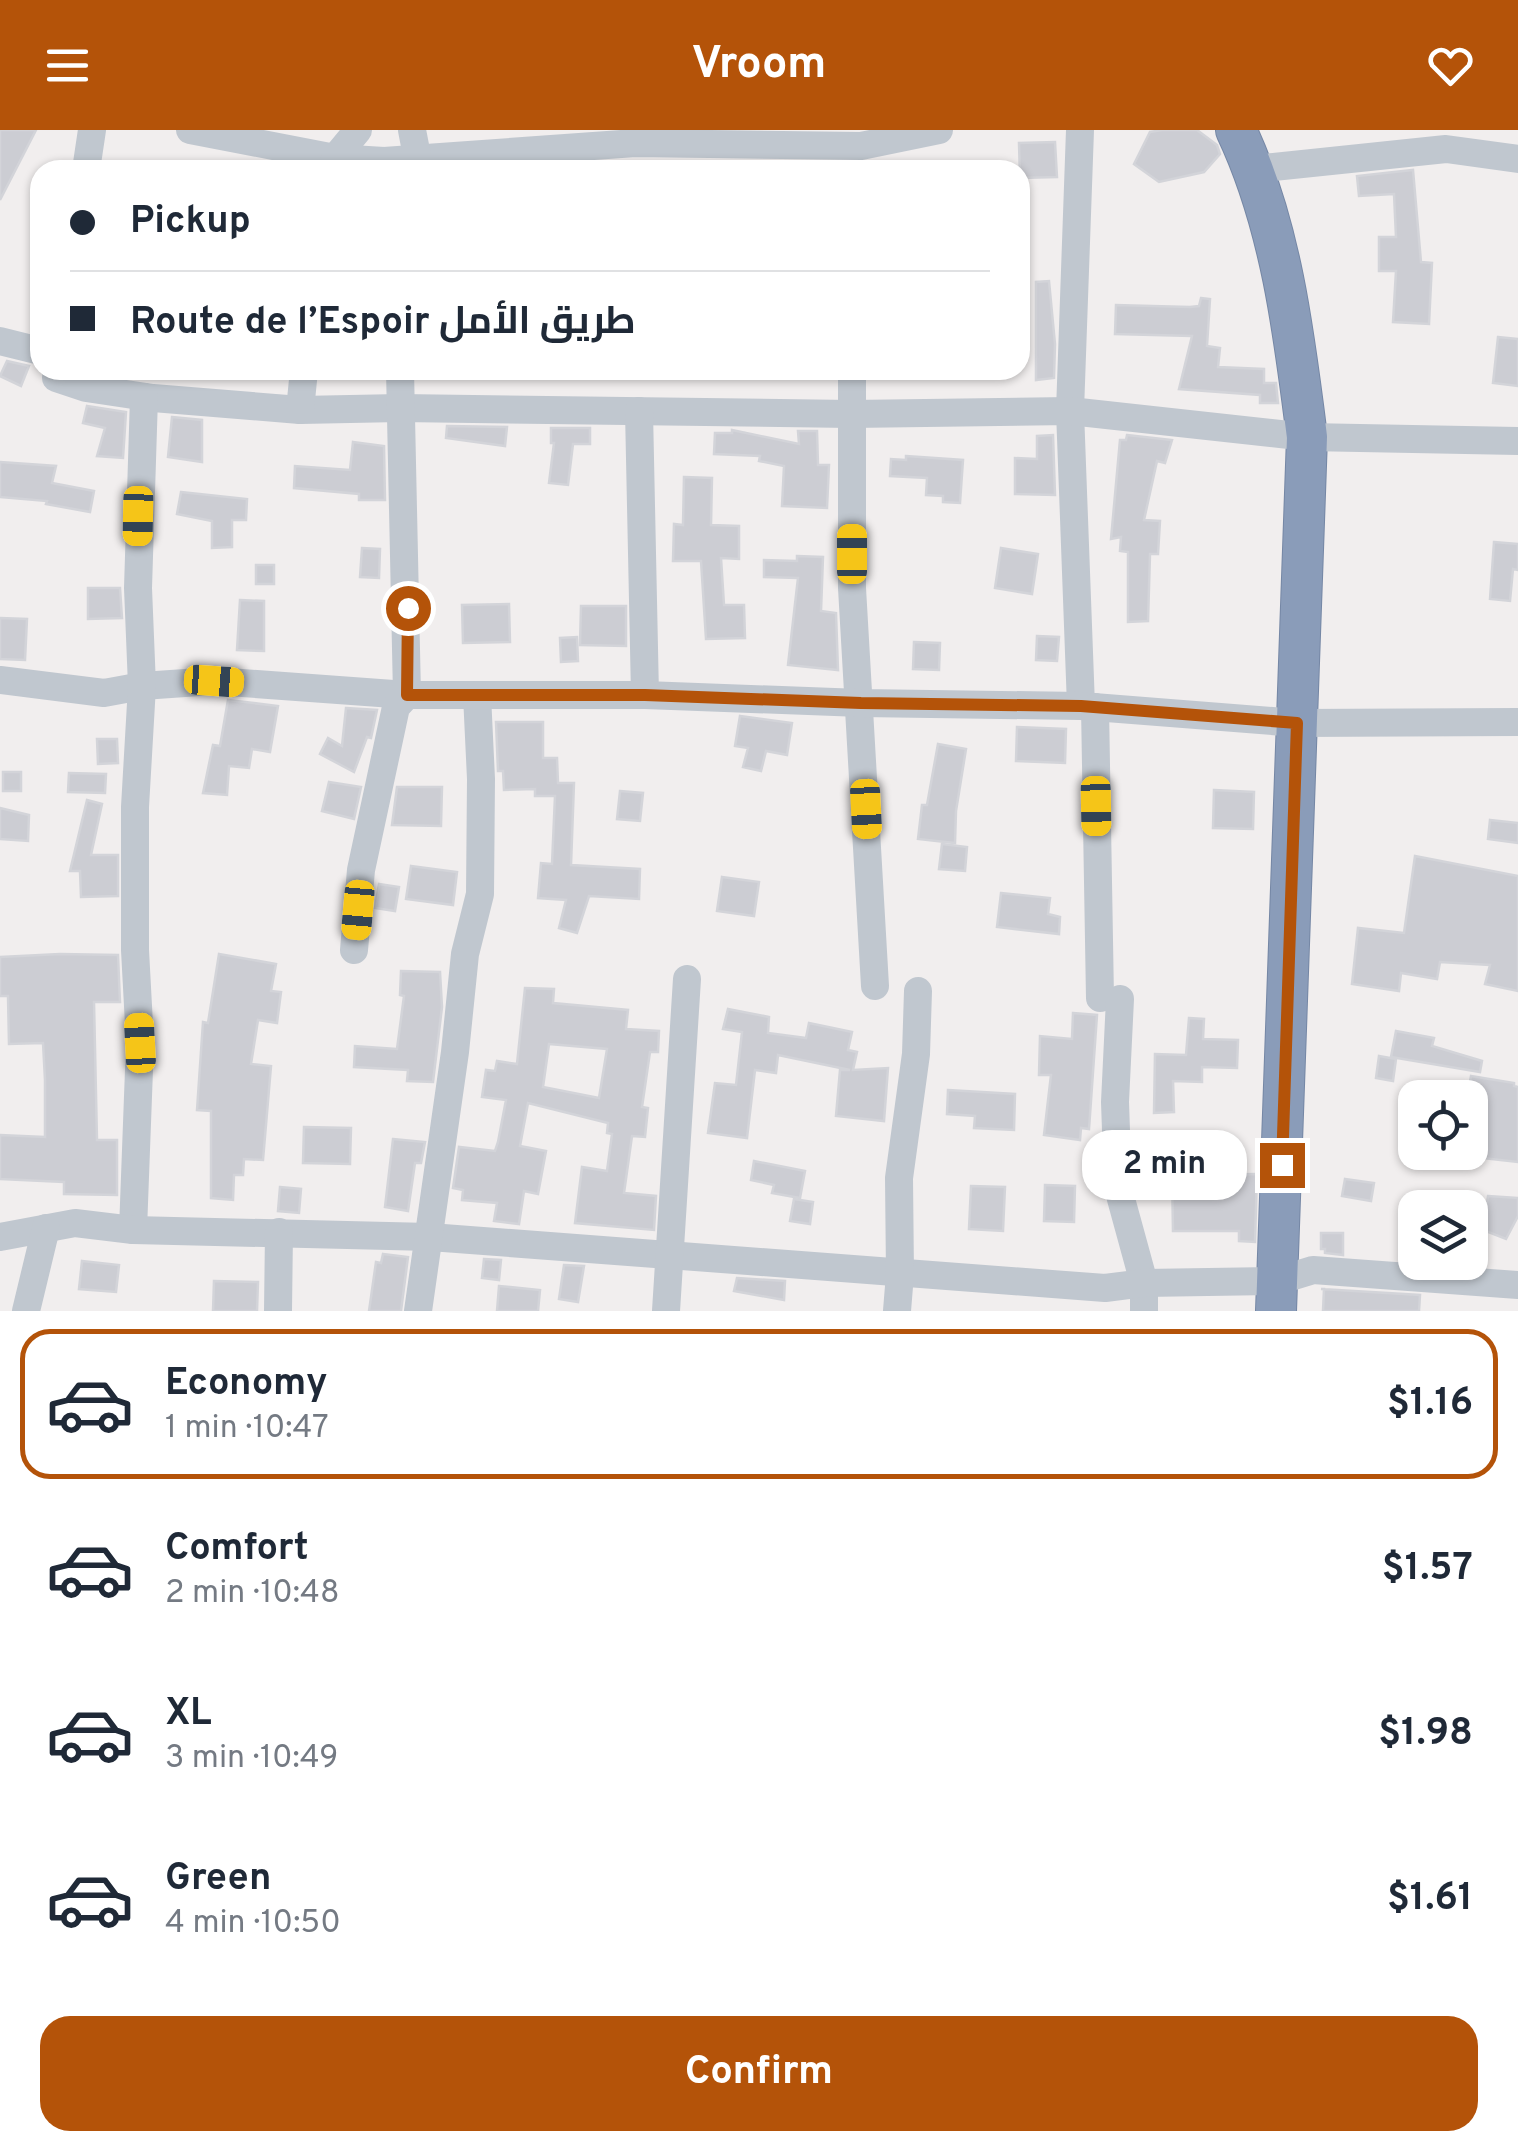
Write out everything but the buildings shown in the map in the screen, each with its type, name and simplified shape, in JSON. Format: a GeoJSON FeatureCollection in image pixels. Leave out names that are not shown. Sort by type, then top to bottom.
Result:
{"type":"FeatureCollection","features":[{"type":"Feature","properties":{"kind":"highway"},"geometry":{"type":"LineString","coordinates":[[1236,130],[1254,169],[1279,261],[1296,342],[1307,437],[1277,1296]]}},
{"type":"Feature","properties":{"kind":"street"},"geometry":{"type":"LineString","coordinates":[[88,160],[92,130]]}},
{"type":"Feature","properties":{"kind":"street"},"geometry":{"type":"LineString","coordinates":[[190,130],[317,160]]}},
{"type":"Feature","properties":{"kind":"street"},"geometry":{"type":"LineString","coordinates":[[337,160],[358,130]]}},
{"type":"Feature","properties":{"kind":"street"},"geometry":{"type":"LineString","coordinates":[[387,160],[414,152],[861,149],[939,130]]}},
{"type":"Feature","properties":{"kind":"street"},"geometry":{"type":"LineString","coordinates":[[1080,130],[1070,410],[1110,998],[1118,1188],[1144,1297]]}},
{"type":"Feature","properties":{"kind":"street"},"geometry":{"type":"LineString","coordinates":[[1254,169],[1374,142],[1518,159]]}},
{"type":"Feature","properties":{"kind":"street"},"geometry":{"type":"LineString","coordinates":[[0,342],[30,348]]}},
{"type":"Feature","properties":{"kind":"street"},"geometry":{"type":"LineString","coordinates":[[62,380],[86,388],[144,396],[300,410],[851,414],[1070,410],[1307,437],[1518,441]]}},
{"type":"Feature","properties":{"kind":"street"},"geometry":{"type":"LineString","coordinates":[[300,410],[303,380]]}},
{"type":"Feature","properties":{"kind":"street"},"geometry":{"type":"LineString","coordinates":[[354,950],[361,870],[396,706],[407,695],[400,380]]}},
{"type":"Feature","properties":{"kind":"street"},"geometry":{"type":"LineString","coordinates":[[852,380],[852,588],[875,986]]}},
{"type":"Feature","properties":{"kind":"street"},"geometry":{"type":"LineString","coordinates":[[133,1230],[140,1043],[134,950],[135,806],[142,686],[138,570],[144,396]]}},
{"type":"Feature","properties":{"kind":"street"},"geometry":{"type":"LineString","coordinates":[[639,411],[645,695]]}},
{"type":"Feature","properties":{"kind":"street"},"geometry":{"type":"LineString","coordinates":[[0,680],[104,693],[214,681],[407,695],[645,695],[1088,706],[1297,723],[1518,722]]}},
{"type":"Feature","properties":{"kind":"street"},"geometry":{"type":"LineString","coordinates":[[418,1311],[465,954],[480,894],[478,695]]}},
{"type":"Feature","properties":{"kind":"street"},"geometry":{"type":"LineString","coordinates":[[666,1311],[688,979]]}},
{"type":"Feature","properties":{"kind":"street"},"geometry":{"type":"LineString","coordinates":[[896,1311],[900,1274],[899,1178],[916,1054],[918,991]]}},
{"type":"Feature","properties":{"kind":"street"},"geometry":{"type":"LineString","coordinates":[[0,1236],[76,1223],[133,1230],[430,1236],[1105,1288],[1144,1297],[1277,1296],[1313,1270],[1518,1285]]}},
{"type":"Feature","properties":{"kind":"street"},"geometry":{"type":"LineString","coordinates":[[26,1311],[46,1228]]}},
{"type":"Feature","properties":{"kind":"street"},"geometry":{"type":"LineString","coordinates":[[278,1311],[279,1232]]}},
{"type":"Feature","properties":{"kind":"route"},"geometry":{"type":"LineString","coordinates":[[408,608],[407,695],[645,695],[1081,706],[1297,723],[1282,1165]]}}]}
